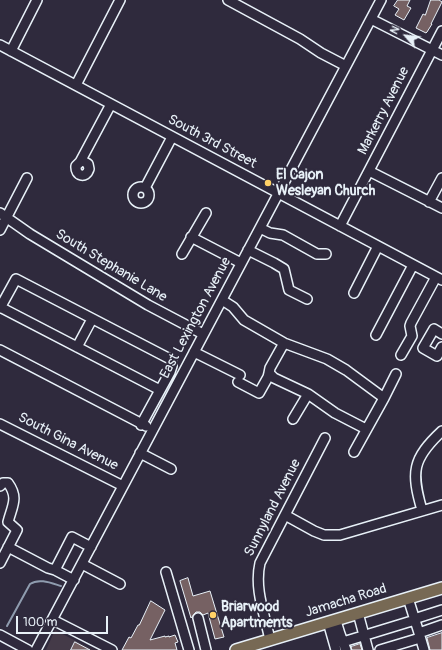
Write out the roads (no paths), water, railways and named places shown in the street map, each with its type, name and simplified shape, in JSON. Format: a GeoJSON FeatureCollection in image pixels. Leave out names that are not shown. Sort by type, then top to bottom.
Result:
{"type":"FeatureCollection","features":[{"type":"Feature","properties":{"kind":"main road","name":"Jamacha Road"},"geometry":{"type":"LineString","coordinates":[[236,650],[254,647],[270,640],[442,588]]}},
{"type":"Feature","properties":{"kind":"street"},"geometry":{"type":"LineString","coordinates":[[11,51],[37,0]]}},
{"type":"Feature","properties":{"kind":"street"},"geometry":{"type":"LineString","coordinates":[[76,85],[120,0]]}},
{"type":"Feature","properties":{"kind":"street"},"geometry":{"type":"LineString","coordinates":[[228,0],[346,66]]}},
{"type":"Feature","properties":{"kind":"street","name":"East Lexington Avenue"},"geometry":{"type":"LineString","coordinates":[[36,650],[381,0]]}},
{"type":"Feature","properties":{"kind":"street"},"geometry":{"type":"LineString","coordinates":[[371,18],[442,55]]}},
{"type":"Feature","properties":{"kind":"street","name":"Markerry Avenue"},"geometry":{"type":"LineString","coordinates":[[340,226],[442,31]]}},
{"type":"Feature","properties":{"kind":"street","name":"South 3rd Street"},"geometry":{"type":"LineString","coordinates":[[0,45],[439,278]]}},
{"type":"Feature","properties":{"kind":"street"},"geometry":{"type":"LineString","coordinates":[[80,162],[111,104]]}},
{"type":"Feature","properties":{"kind":"street"},"geometry":{"type":"LineString","coordinates":[[145,188],[171,137]]}},
{"type":"Feature","properties":{"kind":"street"},"geometry":{"type":"LineString","coordinates":[[369,170],[442,208]]}},
{"type":"Feature","properties":{"kind":"street"},"geometry":{"type":"LineString","coordinates":[[0,230],[4,215],[27,178]]}},
{"type":"Feature","properties":{"kind":"street"},"geometry":{"type":"LineString","coordinates":[[429,202],[442,178]]}},
{"type":"Feature","properties":{"kind":"street"},"geometry":{"type":"LineString","coordinates":[[182,254],[206,213]]}},
{"type":"Feature","properties":{"kind":"street","name":"South Stephanie Lane"},"geometry":{"type":"LineString","coordinates":[[4,215],[30,234],[144,302],[204,334]]}},
{"type":"Feature","properties":{"kind":"street"},"geometry":{"type":"LineString","coordinates":[[260,228],[270,233],[283,235],[317,254],[326,254]]}},
{"type":"Feature","properties":{"kind":"street"},"geometry":{"type":"LineString","coordinates":[[191,237],[241,263]]}},
{"type":"Feature","properties":{"kind":"street"},"geometry":{"type":"LineString","coordinates":[[354,293],[378,246]]}},
{"type":"Feature","properties":{"kind":"street"},"geometry":{"type":"LineString","coordinates":[[248,250],[280,266],[285,272],[289,290],[307,299]]}},
{"type":"Feature","properties":{"kind":"street"},"geometry":{"type":"LineString","coordinates":[[376,335],[413,265]]}},
{"type":"Feature","properties":{"kind":"street"},"geometry":{"type":"LineString","coordinates":[[401,355],[412,336],[410,326],[411,323],[439,278]]}},
{"type":"Feature","properties":{"kind":"street"},"geometry":{"type":"LineString","coordinates":[[142,425],[160,390],[172,366],[172,360],[16,279],[0,307],[160,390]]}},
{"type":"Feature","properties":{"kind":"street"},"geometry":{"type":"LineString","coordinates":[[222,300],[233,307],[244,320],[284,343],[327,359],[346,370],[384,398]]}},
{"type":"Feature","properties":{"kind":"street"},"geometry":{"type":"LineString","coordinates":[[77,347],[92,319]]}},
{"type":"Feature","properties":{"kind":"street"},"geometry":{"type":"LineString","coordinates":[[442,334],[434,329],[424,348],[437,356],[442,347]]}},
{"type":"Feature","properties":{"kind":"street"},"geometry":{"type":"LineString","coordinates":[[194,352],[259,393],[270,368],[284,343]]}},
{"type":"Feature","properties":{"kind":"street"},"geometry":{"type":"LineString","coordinates":[[0,350],[142,425],[153,429]]}},
{"type":"Feature","properties":{"kind":"street"},"geometry":{"type":"LineString","coordinates":[[269,373],[274,378],[308,394],[335,413],[366,429]]}},
{"type":"Feature","properties":{"kind":"street"},"geometry":{"type":"LineString","coordinates":[[354,452],[396,374]]}},
{"type":"Feature","properties":{"kind":"street"},"geometry":{"type":"LineString","coordinates":[[293,419],[308,394]]}},
{"type":"Feature","properties":{"kind":"street","name":"South Gina Avenue"},"geometry":{"type":"LineString","coordinates":[[0,424],[123,486]]}},
{"type":"Feature","properties":{"kind":"street"},"geometry":{"type":"LineString","coordinates":[[422,510],[416,487],[415,476],[418,464],[425,448],[442,431]]}},
{"type":"Feature","properties":{"kind":"street","name":"Sunnyland Avenue"},"geometry":{"type":"LineString","coordinates":[[270,640],[258,586],[258,572],[264,553],[325,438]]}},
{"type":"Feature","properties":{"kind":"street"},"geometry":{"type":"LineString","coordinates":[[140,453],[171,469]]}},
{"type":"Feature","properties":{"kind":"street"},"geometry":{"type":"LineString","coordinates":[[0,486],[4,483],[8,483],[13,490],[15,497],[8,522],[17,530],[0,563]]}},
{"type":"Feature","properties":{"kind":"street"},"geometry":{"type":"LineString","coordinates":[[285,515],[324,535],[340,535],[442,505]]}},
{"type":"Feature","properties":{"kind":"street"},"geometry":{"type":"LineString","coordinates":[[55,570],[72,537],[91,547]]}},
{"type":"Feature","properties":{"kind":"street"},"geometry":{"type":"LineString","coordinates":[[5,551],[55,570],[74,580]]}},
{"type":"Feature","properties":{"kind":"street"},"geometry":{"type":"LineString","coordinates":[[82,564],[120,584]]}},
{"type":"Feature","properties":{"kind":"street"},"geometry":{"type":"LineString","coordinates":[[166,572],[189,650]]}},
{"type":"Feature","properties":{"kind":"street"},"geometry":{"type":"LineString","coordinates":[[408,598],[424,650]]}},
{"type":"Feature","properties":{"kind":"street"},"geometry":{"type":"LineString","coordinates":[[332,621],[344,646],[364,636],[442,610]]}},
{"type":"Feature","properties":{"kind":"street"},"geometry":{"type":"LineString","coordinates":[[358,613],[368,650]]}},
{"type":"Feature","properties":{"kind":"street"},"geometry":{"type":"LineString","coordinates":[[198,618],[206,650]]}},
{"type":"Feature","properties":{"kind":"street"},"geometry":{"type":"LineString","coordinates":[[53,620],[112,650]]}},
{"type":"Feature","properties":{"kind":"street"},"geometry":{"type":"LineString","coordinates":[[332,621],[336,650]]}},
{"type":"Feature","properties":{"kind":"street"},"geometry":{"type":"LineString","coordinates":[[380,650],[442,625]]}},
{"type":"Feature","properties":{"kind":"street"},"geometry":{"type":"LineString","coordinates":[[0,635],[28,650]]}},
{"type":"Feature","properties":{"kind":"waterway"},"geometry":{"type":"LineString","coordinates":[[7,626],[30,584],[41,581],[61,586]]}},
{"type":"Feature","properties":{"kind":"place","name":"El Cajon Wesleyan Church"},"geometry":{"type":"Point","coordinates":[268,183]}},
{"type":"Feature","properties":{"kind":"place","name":"Briarwood Apartments"},"geometry":{"type":"Point","coordinates":[213,615]}}]}
